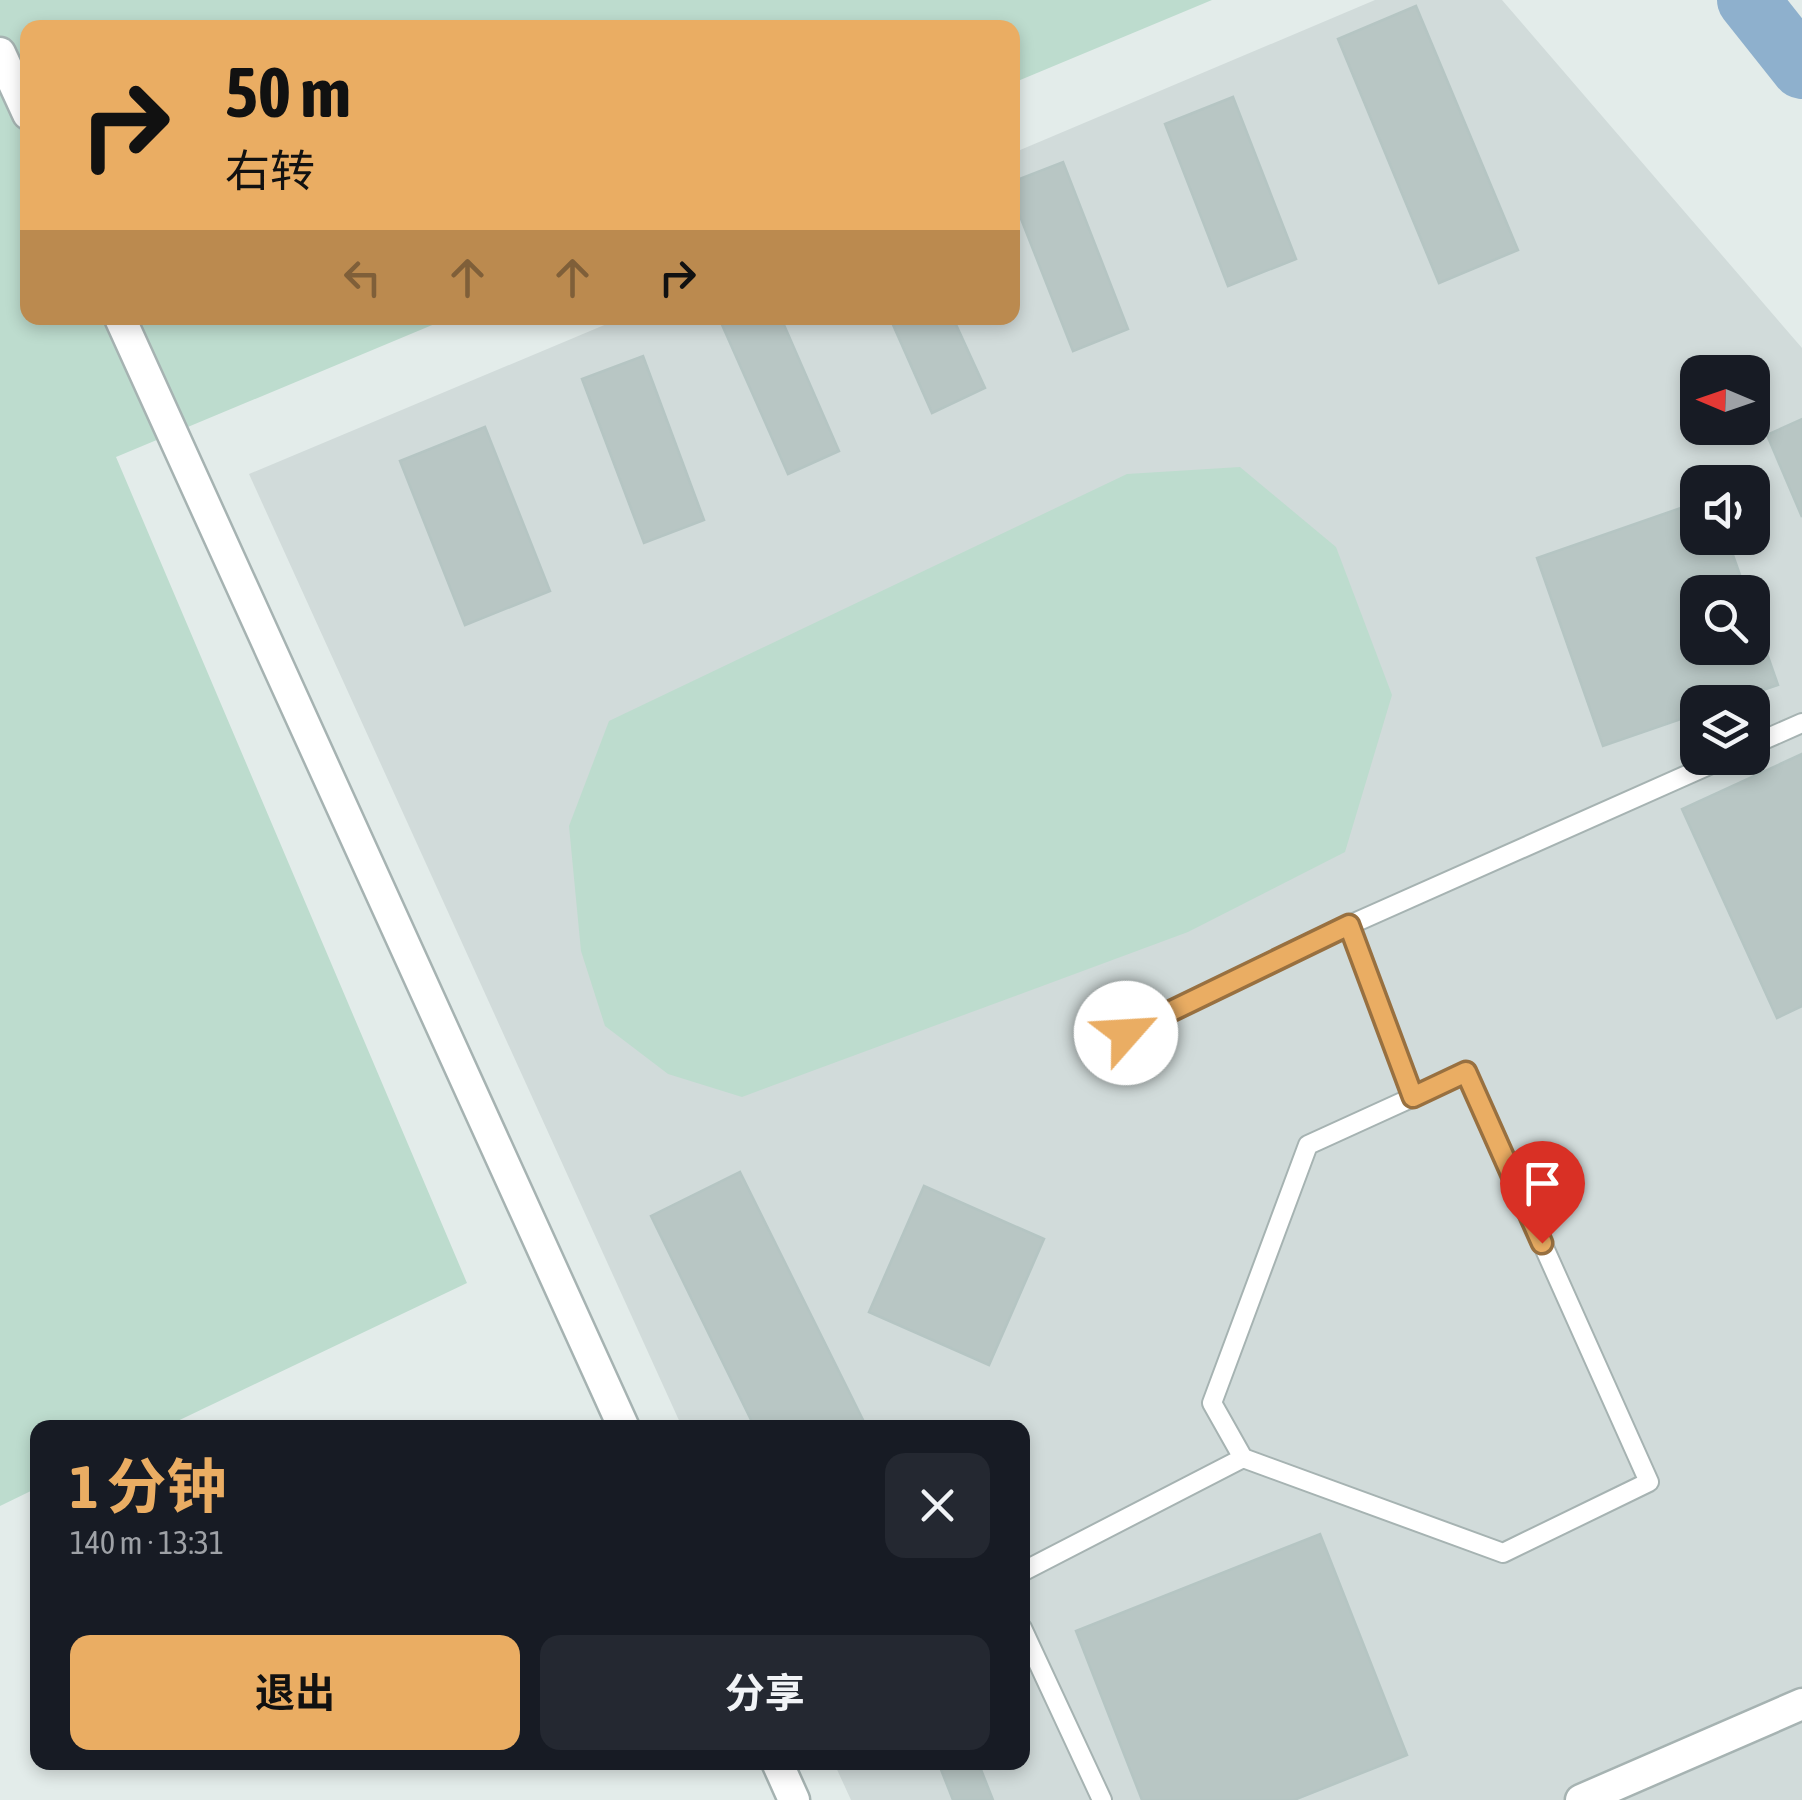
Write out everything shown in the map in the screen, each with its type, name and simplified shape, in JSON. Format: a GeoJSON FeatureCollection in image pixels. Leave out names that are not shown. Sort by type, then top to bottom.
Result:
{"type":"FeatureCollection","features":[{"type":"Feature","properties":{"kind":"street"},"geometry":{"type":"LineString","coordinates":[[0,53],[20,97]]}},
{"type":"Feature","properties":{"kind":"street"},"geometry":{"type":"LineString","coordinates":[[123,325],[620,1420]]}},
{"type":"Feature","properties":{"kind":"street"},"geometry":{"type":"LineString","coordinates":[[1581,1800],[1802,1704]]}},
{"type":"Feature","properties":{"kind":"street"},"geometry":{"type":"LineString","coordinates":[[781,1770],[794,1800]]}},
{"type":"Feature","properties":{"kind":"lane"},"geometry":{"type":"LineString","coordinates":[[1770,737],[1802,723]]}},
{"type":"Feature","properties":{"kind":"lane"},"geometry":{"type":"LineString","coordinates":[[1126,1033],[1349,925],[1686,775]]}},
{"type":"Feature","properties":{"kind":"lane"},"geometry":{"type":"LineString","coordinates":[[1349,925],[1413,1097]]}},
{"type":"Feature","properties":{"kind":"lane"},"geometry":{"type":"LineString","coordinates":[[1466,1072],[1649,1482],[1503,1553],[1243,1458],[1212,1404],[1308,1145],[1466,1072]]}},
{"type":"Feature","properties":{"kind":"lane"},"geometry":{"type":"LineString","coordinates":[[1030,1568],[1243,1458]]}},
{"type":"Feature","properties":{"kind":"lane"},"geometry":{"type":"LineString","coordinates":[[1030,1645],[1102,1800]]}},
{"type":"Feature","properties":{"kind":"shaded area"},"geometry":{"type":"Polygon","coordinates":[[[1375,0],[1502,0],[1802,348],[1802,1800],[851,1800],[837,1770],[1030,1770],[1030,1420],[679,1420],[249,474],[604,325],[1020,325],[1020,150],[1375,0]]]}},
{"type":"Feature","properties":{"kind":"green space"},"geometry":{"type":"Polygon","coordinates":[[[0,0],[1212,0],[1020,80],[1020,20],[20,20],[20,325],[432,325],[116,457],[467,1283],[180,1420],[30,1420],[30,1491],[0,1506],[0,0]]]}},
{"type":"Feature","properties":{"kind":"green space"},"geometry":{"type":"Polygon","coordinates":[[[1240,467],[1336,547],[1392,695],[1345,852],[1188,932],[742,1097],[668,1074],[605,1026],[581,951],[569,826],[609,721],[1127,474],[1240,467]]]}},
{"type":"Feature","properties":{"kind":"building"},"geometry":{"type":"Polygon","coordinates":[[[1416,6],[1518,250],[1439,283],[1338,39],[1416,6]]]}},
{"type":"Feature","properties":{"kind":"building"},"geometry":{"type":"Polygon","coordinates":[[[1233,97],[1296,259],[1228,286],[1165,124],[1233,97]]]}},
{"type":"Feature","properties":{"kind":"building"},"geometry":{"type":"Polygon","coordinates":[[[1063,162],[1128,329],[1073,351],[1020,216],[1020,179],[1063,162]]]}},
{"type":"Feature","properties":{"kind":"building"},"geometry":{"type":"Polygon","coordinates":[[[722,325],[784,325],[839,451],[788,474],[722,325]]]}},
{"type":"Feature","properties":{"kind":"building"},"geometry":{"type":"Polygon","coordinates":[[[893,325],[956,325],[985,388],[932,413],[893,325]]]}},
{"type":"Feature","properties":{"kind":"building"},"geometry":{"type":"Polygon","coordinates":[[[643,356],[704,520],[644,543],[582,379],[643,356]]]}},
{"type":"Feature","properties":{"kind":"building"},"geometry":{"type":"Polygon","coordinates":[[[1802,419],[1802,517],[1770,442],[1770,434],[1802,419]]]}},
{"type":"Feature","properties":{"kind":"building"},"geometry":{"type":"Polygon","coordinates":[[[485,427],[550,591],[465,625],[400,461],[485,427]]]}},
{"type":"Feature","properties":{"kind":"building"},"geometry":{"type":"Polygon","coordinates":[[[1680,508],[1680,555],[1733,555],[1740,575],[1680,575],[1680,665],[1770,662],[1778,685],[1680,685],[1680,719],[1603,746],[1537,558],[1680,508]]]}},
{"type":"Feature","properties":{"kind":"building"},"geometry":{"type":"Polygon","coordinates":[[[1802,754],[1802,1006],[1777,1018],[1682,809],[1756,775],[1770,775],[1770,769],[1802,754]]]}},
{"type":"Feature","properties":{"kind":"building"},"geometry":{"type":"Polygon","coordinates":[[[740,1172],[863,1420],[751,1420],[651,1216],[740,1172]]]}},
{"type":"Feature","properties":{"kind":"building"},"geometry":{"type":"Polygon","coordinates":[[[924,1186],[1044,1239],[989,1365],[869,1312],[924,1186]]]}},
{"type":"Feature","properties":{"kind":"building"},"geometry":{"type":"Polygon","coordinates":[[[1320,1534],[1407,1755],[1294,1800],[1142,1800],[1076,1631],[1320,1534]]]}},
{"type":"Feature","properties":{"kind":"building"},"geometry":{"type":"Polygon","coordinates":[[[941,1770],[981,1770],[993,1800],[953,1800],[941,1770]]]}},
{"type":"Feature","properties":{"kind":"waterway"},"geometry":{"type":"LineString","coordinates":[[1748,0],[1802,68]]}},
{"type":"Feature","properties":{"kind":"route"},"geometry":{"type":"LineString","coordinates":[[1126,1033],[1349,925],[1413,1097],[1466,1072],[1542,1243]]}}]}
